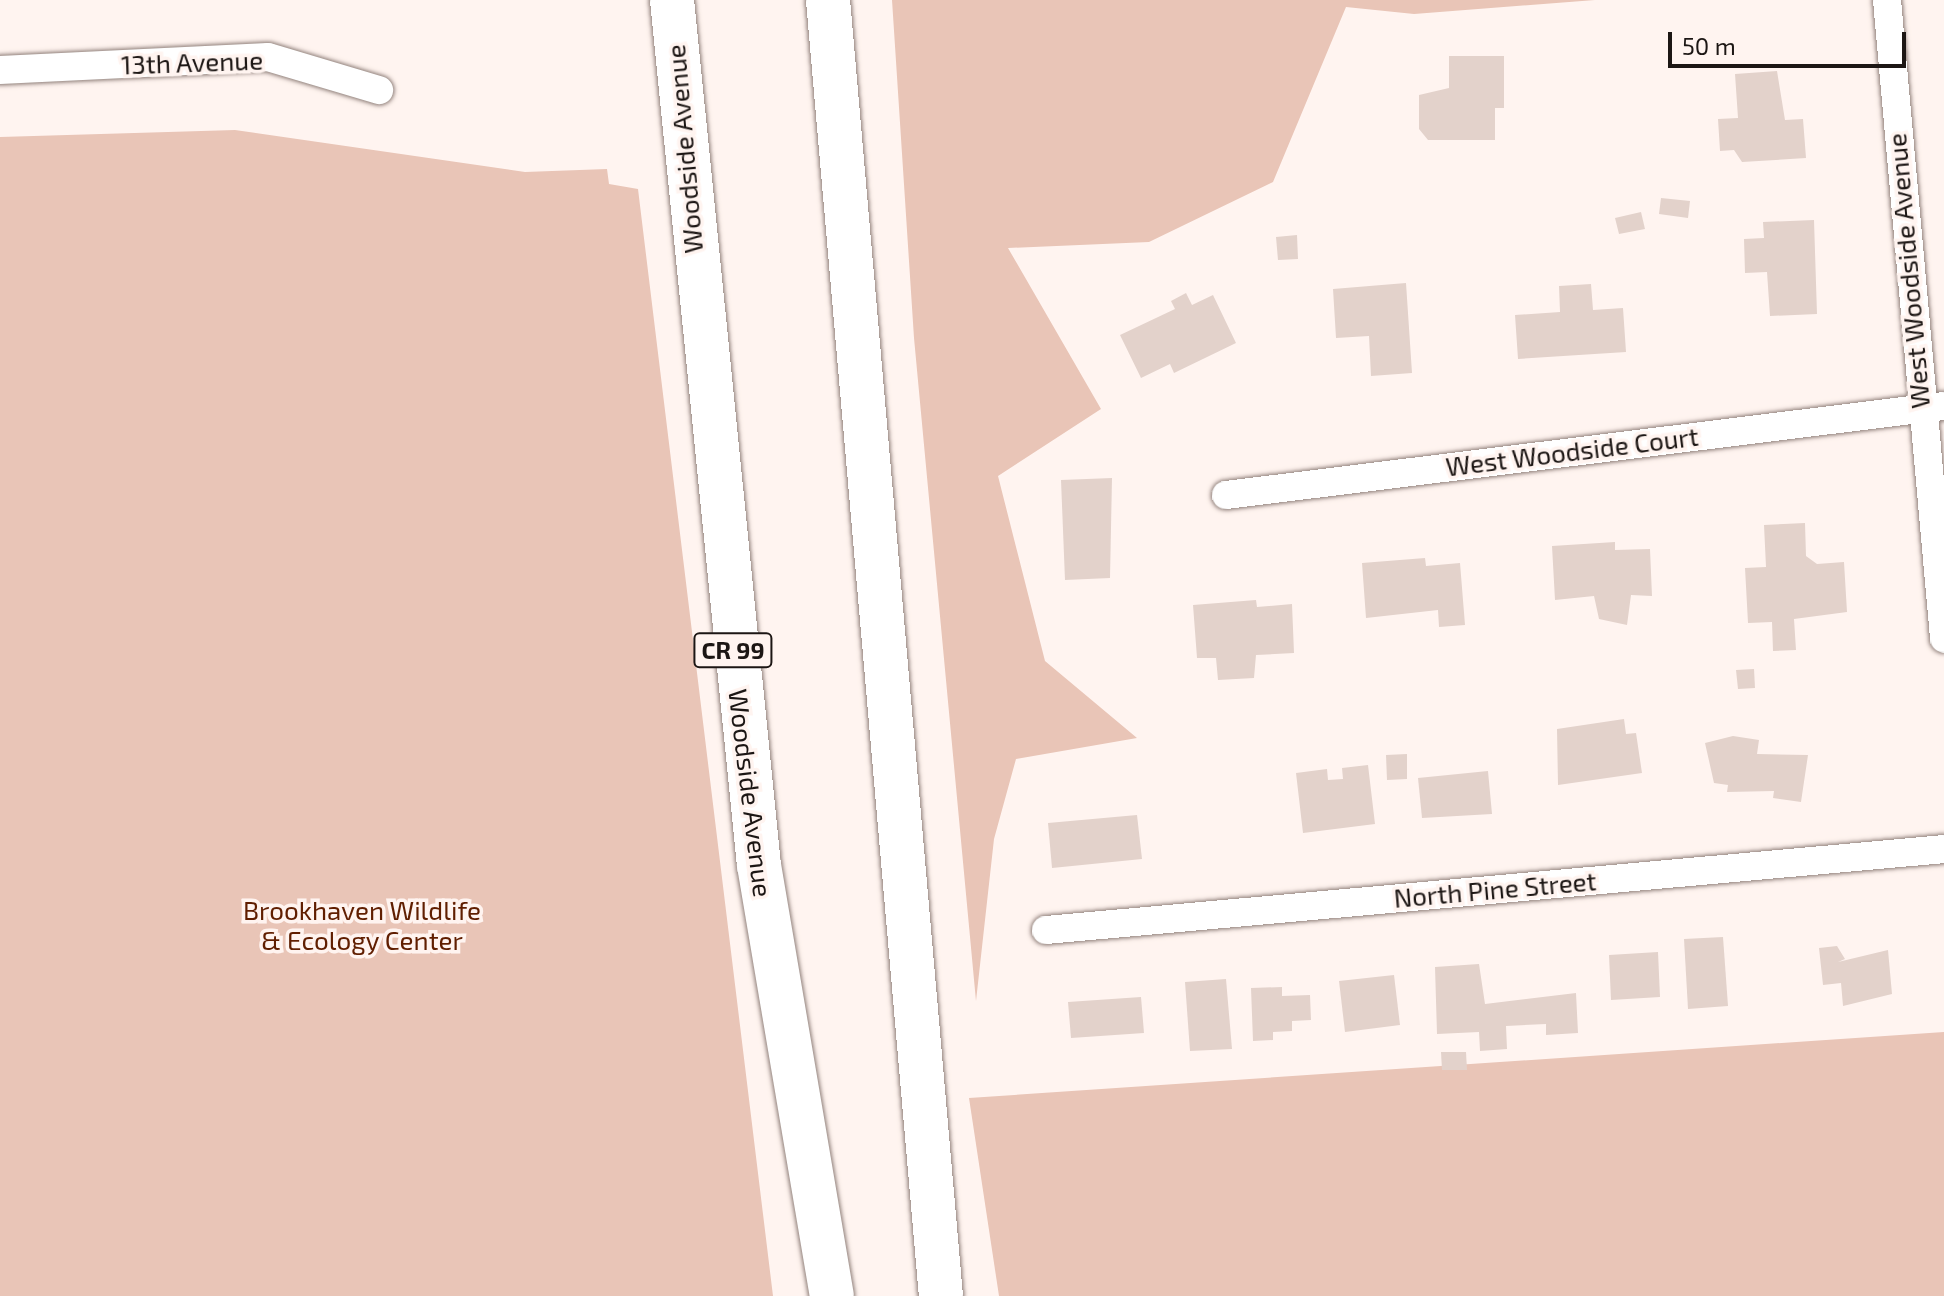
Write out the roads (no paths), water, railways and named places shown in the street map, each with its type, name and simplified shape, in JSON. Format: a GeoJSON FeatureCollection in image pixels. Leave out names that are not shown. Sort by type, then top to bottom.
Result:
{"type":"FeatureCollection","features":[{"type":"Feature","properties":{"kind":"main road","name":"Woodside Avenue"},"geometry":{"type":"LineString","coordinates":[[672,0],[759,865],[832,1296]]}},
{"type":"Feature","properties":{"kind":"main road"},"geometry":{"type":"LineString","coordinates":[[828,0],[930,1223],[941,1296]]}},
{"type":"Feature","properties":{"kind":"main road"},"geometry":{"type":"LineString","coordinates":[[930,1223],[948,1296]]}},
{"type":"Feature","properties":{"kind":"street","name":"West Woodside Avenue"},"geometry":{"type":"LineString","coordinates":[[1887,0],[1931,407],[1944,638]]}},
{"type":"Feature","properties":{"kind":"street","name":"13th Avenue"},"geometry":{"type":"LineString","coordinates":[[0,70],[268,57],[379,90]]}},
{"type":"Feature","properties":{"kind":"street","name":"West Woodside Court"},"geometry":{"type":"LineString","coordinates":[[1226,495],[1931,407]]}},
{"type":"Feature","properties":{"kind":"street","name":"North Pine Street"},"geometry":{"type":"LineString","coordinates":[[1046,930],[1944,849]]}},
{"type":"Feature","properties":{"kind":"park label","name":"Brookhaven Wildlife & Ecology Center"},"geometry":{"type":"Point","coordinates":[362,925]}}]}
